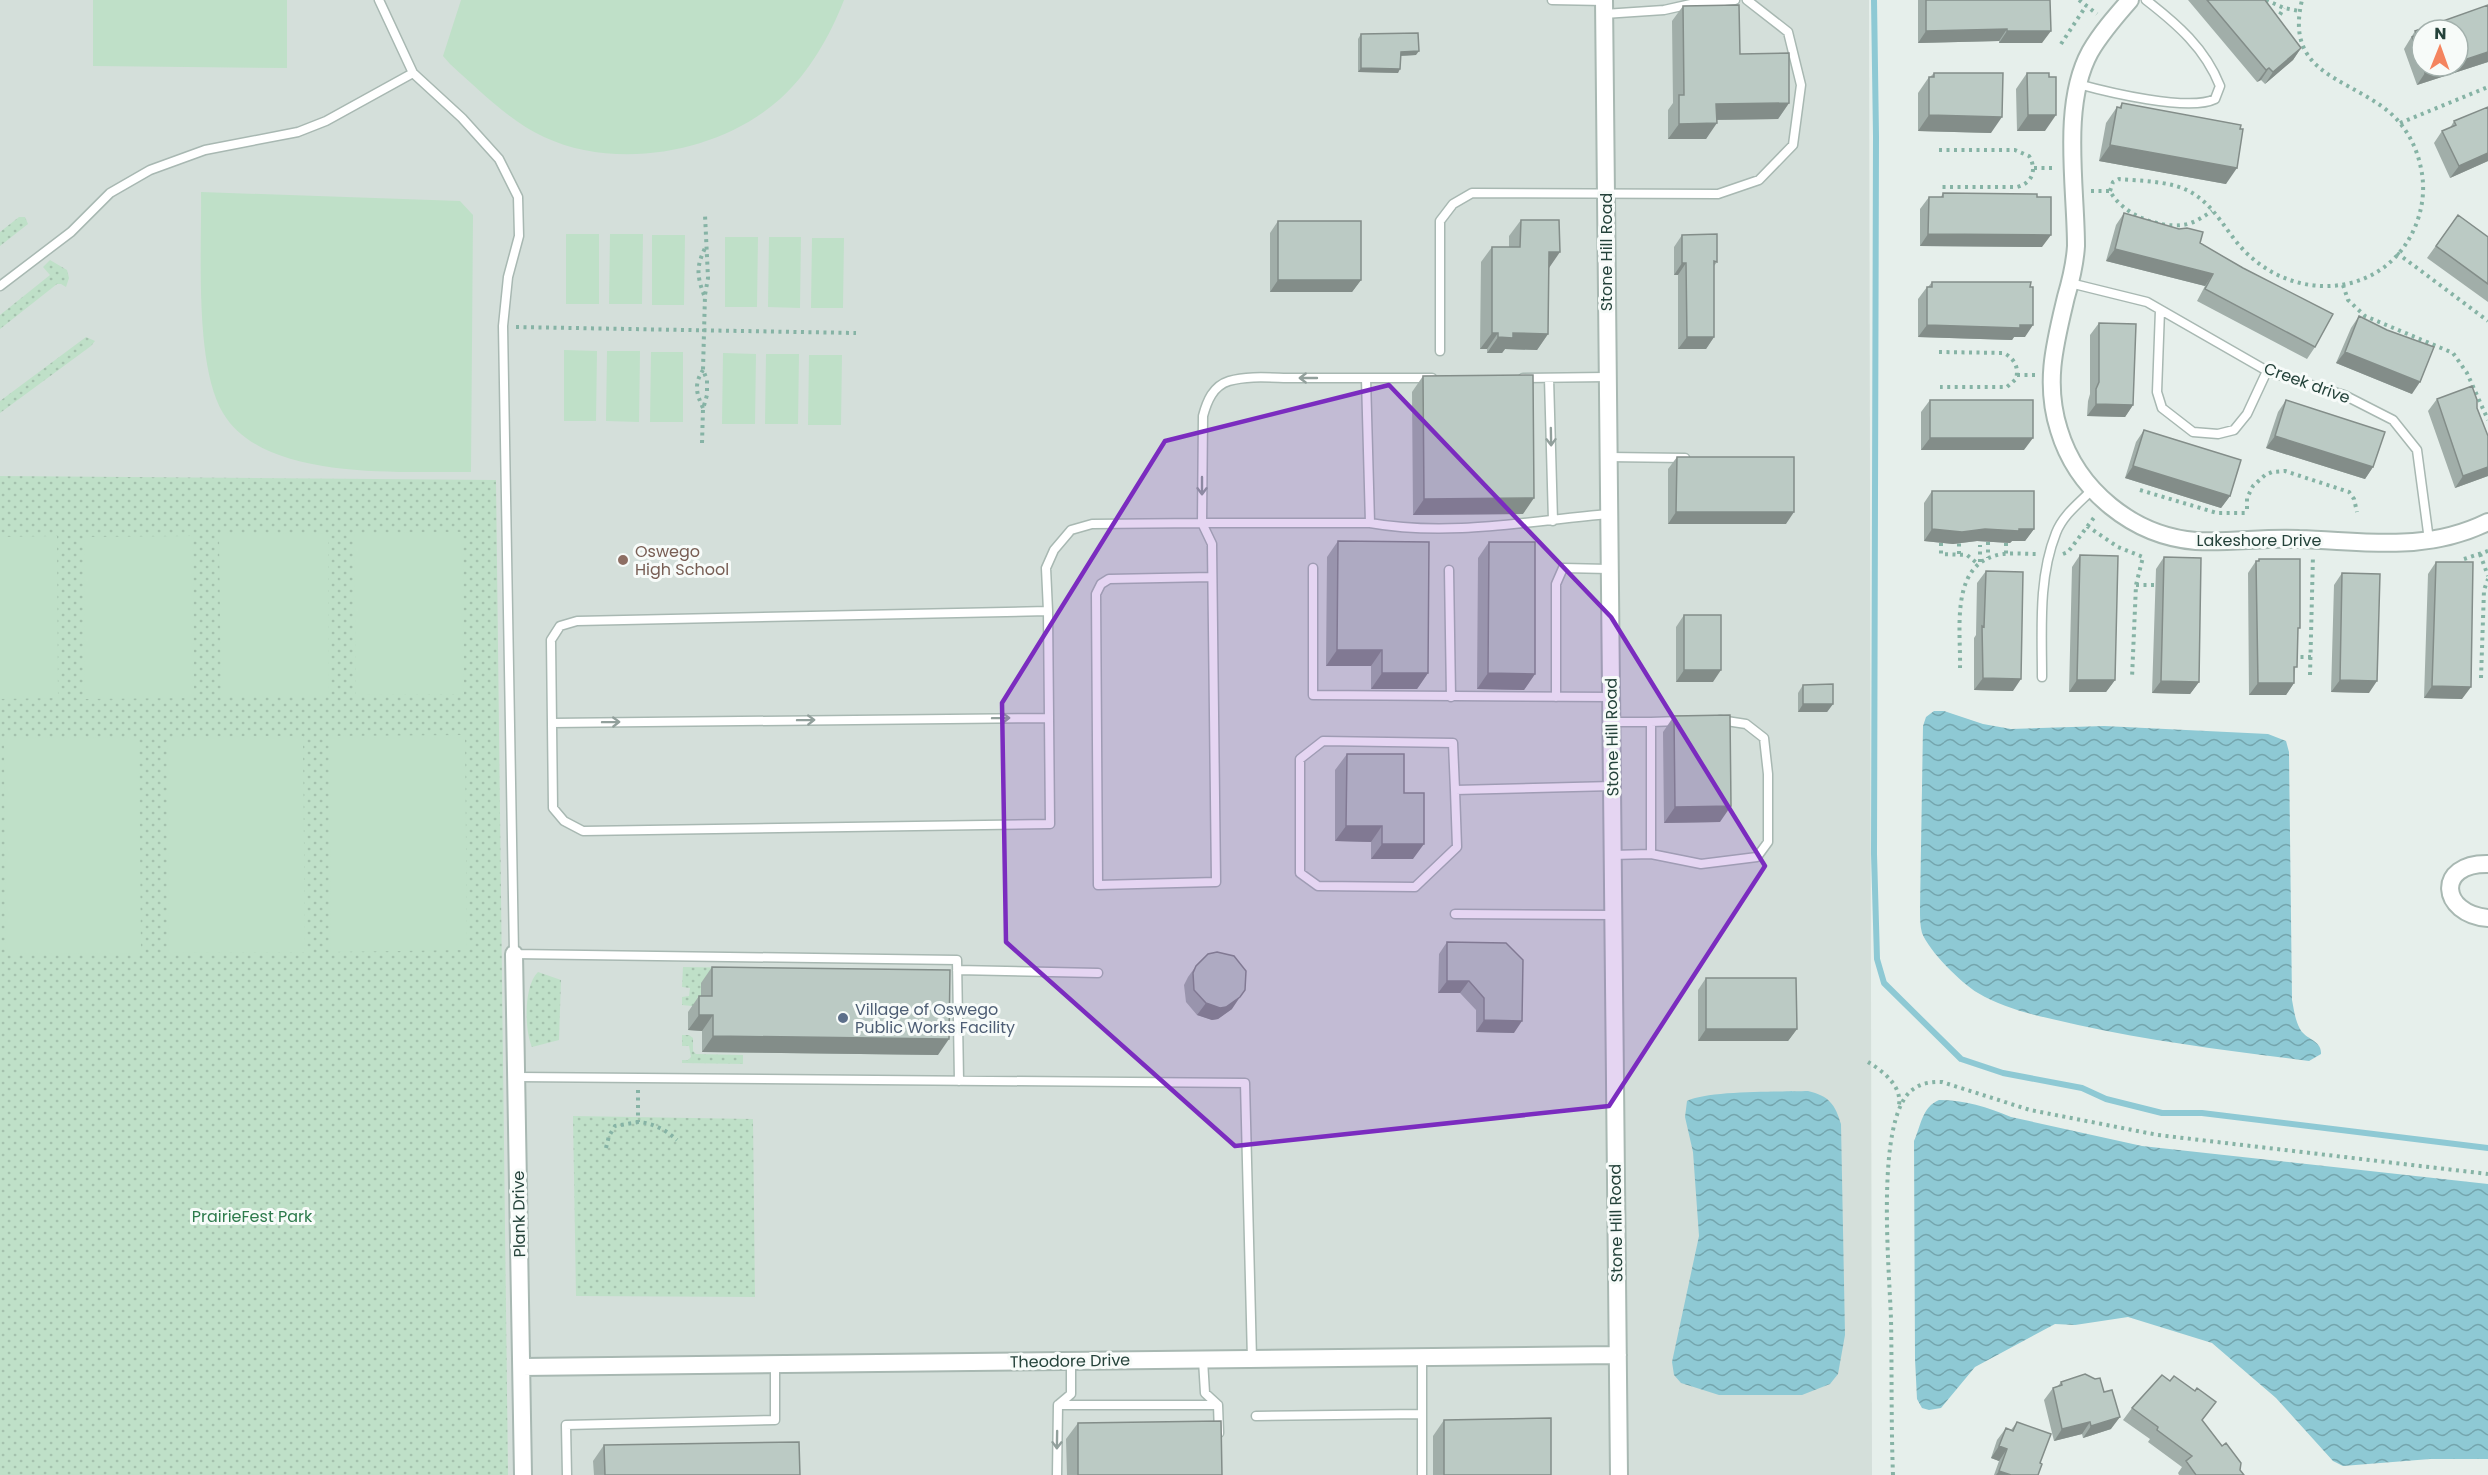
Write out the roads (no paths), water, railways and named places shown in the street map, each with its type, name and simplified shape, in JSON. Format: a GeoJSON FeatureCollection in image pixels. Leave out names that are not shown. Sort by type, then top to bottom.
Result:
{"type":"FeatureCollection","features":[{"type":"Feature","properties":{"kind":"street","name":"Lakeshore Drive"},"geometry":{"type":"LineString","coordinates":[[2130,0],[2100,35],[2084,64],[2073,115],[2076,249],[2052,357],[2051,393],[2054,415],[2063,444],[2081,477],[2114,509],[2144,527],[2168,536],[2186,539],[2228,541],[2297,538],[2401,544],[2429,541],[2457,534],[2488,522]]}},
{"type":"Feature","properties":{"kind":"street","name":"Stone Hill Road"},"geometry":{"type":"LineString","coordinates":[[1604,5],[1606,377],[1620,1475]]}},
{"type":"Feature","properties":{"kind":"street"},"geometry":{"type":"LineString","coordinates":[[2488,864],[2470,865],[2460,869],[2455,874],[2451,890],[2455,904],[2462,910],[2471,915],[2488,918]]}},
{"type":"Feature","properties":{"kind":"street","name":"Plank Drive"},"geometry":{"type":"LineString","coordinates":[[513,954],[523,1475]]}},
{"type":"Feature","properties":{"kind":"street","name":"Theodore Drive"},"geometry":{"type":"LineString","coordinates":[[522,1367],[1618,1355]]}},
{"type":"Feature","properties":{"kind":"lane"},"geometry":{"type":"LineString","coordinates":[[378,0],[413,73],[462,118],[499,159],[518,197],[519,236],[508,278],[503,326],[513,954],[957,960],[959,1081]]}},
{"type":"Feature","properties":{"kind":"lane"},"geometry":{"type":"LineString","coordinates":[[1552,0],[1664,10],[1691,4],[1735,0]]}},
{"type":"Feature","properties":{"kind":"lane"},"geometry":{"type":"LineString","coordinates":[[1440,351],[1440,221],[1454,204],[1472,193],[1718,194],[1759,180],[1793,145],[1801,85],[1788,32],[1747,0]]}},
{"type":"Feature","properties":{"kind":"lane"},"geometry":{"type":"LineString","coordinates":[[2078,84],[2109,93],[2183,104],[2199,104],[2215,99],[2220,86],[2210,62],[2172,21],[2146,0]]}},
{"type":"Feature","properties":{"kind":"lane"},"geometry":{"type":"LineString","coordinates":[[0,286],[71,232],[110,194],[150,170],[205,150],[298,132],[326,120],[413,73]]}},
{"type":"Feature","properties":{"kind":"lane","name":"Creek drive"},"geometry":{"type":"LineString","coordinates":[[2070,283],[2147,302],[2267,371],[2344,395],[2393,420],[2417,450],[2429,541]]}},
{"type":"Feature","properties":{"kind":"lane"},"geometry":{"type":"LineString","coordinates":[[2160,310],[2157,392],[2162,408],[2193,432],[2218,434],[2234,430],[2247,414],[2267,371]]}},
{"type":"Feature","properties":{"kind":"lane"},"geometry":{"type":"LineString","coordinates":[[1514,378],[1606,377]]}},
{"type":"Feature","properties":{"kind":"lane"},"geometry":{"type":"LineString","coordinates":[[1212,577],[1109,579],[1101,585],[1096,594],[1098,885],[1216,882],[1212,544],[1202,523],[1203,416],[1207,399],[1229,381],[1261,378],[1443,378]]}},
{"type":"Feature","properties":{"kind":"lane"},"geometry":{"type":"LineString","coordinates":[[1366,378],[1370,523]]}},
{"type":"Feature","properties":{"kind":"lane"},"geometry":{"type":"LineString","coordinates":[[1549,378],[1553,521]]}},
{"type":"Feature","properties":{"kind":"lane"},"geometry":{"type":"LineString","coordinates":[[1608,457],[1691,458]]}},
{"type":"Feature","properties":{"kind":"lane"},"geometry":{"type":"LineString","coordinates":[[2042,677],[2043,590],[2050,554],[2057,532],[2069,512],[2092,490]]}},
{"type":"Feature","properties":{"kind":"lane"},"geometry":{"type":"LineString","coordinates":[[1048,611],[577,621],[560,626],[551,640],[553,808],[564,821],[582,831],[1050,824],[1048,611],[1046,568],[1054,550],[1071,530],[1092,524],[1202,523],[1370,523],[1401,529],[1502,527],[1608,514]]}},
{"type":"Feature","properties":{"kind":"lane"},"geometry":{"type":"LineString","coordinates":[[1313,568],[1313,695],[1611,697]]}},
{"type":"Feature","properties":{"kind":"lane"},"geometry":{"type":"LineString","coordinates":[[1556,697],[1556,584],[1563,568],[1609,569]]}},
{"type":"Feature","properties":{"kind":"lane"},"geometry":{"type":"LineString","coordinates":[[1449,570],[1450,697]]}},
{"type":"Feature","properties":{"kind":"lane"},"geometry":{"type":"LineString","coordinates":[[552,723],[1049,718]]}},
{"type":"Feature","properties":{"kind":"lane"},"geometry":{"type":"LineString","coordinates":[[1612,855],[1651,854],[1701,864],[1757,857],[1768,842],[1768,774],[1764,738],[1746,724],[1713,719]]}},
{"type":"Feature","properties":{"kind":"lane"},"geometry":{"type":"LineString","coordinates":[[1612,722],[1692,720]]}},
{"type":"Feature","properties":{"kind":"lane"},"geometry":{"type":"LineString","coordinates":[[1651,722],[1651,854]]}},
{"type":"Feature","properties":{"kind":"lane"},"geometry":{"type":"LineString","coordinates":[[1323,741],[1453,743],[1455,790],[1457,847],[1415,887],[1318,886],[1300,873],[1300,759],[1323,741]]}},
{"type":"Feature","properties":{"kind":"lane"},"geometry":{"type":"LineString","coordinates":[[1455,790],[1613,786]]}},
{"type":"Feature","properties":{"kind":"lane"},"geometry":{"type":"LineString","coordinates":[[1455,914],[1613,915]]}},
{"type":"Feature","properties":{"kind":"lane"},"geometry":{"type":"LineString","coordinates":[[957,970],[1098,973]]}},
{"type":"Feature","properties":{"kind":"lane"},"geometry":{"type":"LineString","coordinates":[[517,1077],[1245,1083],[1252,1359]]}},
{"type":"Feature","properties":{"kind":"lane"},"geometry":{"type":"LineString","coordinates":[[1422,1357],[1422,1475]]}},
{"type":"Feature","properties":{"kind":"lane"},"geometry":{"type":"LineString","coordinates":[[1203,1360],[1205,1394],[1218,1405],[1219,1440]]}},
{"type":"Feature","properties":{"kind":"lane"},"geometry":{"type":"LineString","coordinates":[[1057,1475],[1058,1405],[1071,1394],[1071,1361]]}},
{"type":"Feature","properties":{"kind":"lane"},"geometry":{"type":"LineString","coordinates":[[567,1475],[566,1425],[775,1420],[775,1364]]}},
{"type":"Feature","properties":{"kind":"lane"},"geometry":{"type":"LineString","coordinates":[[1058,1405],[1218,1405]]}},
{"type":"Feature","properties":{"kind":"lane"},"geometry":{"type":"LineString","coordinates":[[1256,1416],[1422,1414]]}},
{"type":"Feature","properties":{"kind":"water"},"geometry":{"type":"Polygon","coordinates":[[[1934,711],[1944,711],[1983,724],[2011,729],[2104,726],[2268,734],[2286,741],[2289,752],[2292,1000],[2300,1029],[2319,1046],[2321,1054],[2309,1061],[2194,1046],[2107,1031],[2014,1009],[1978,993],[1963,982],[1931,949],[1920,924],[1923,726],[1926,717],[1934,711]]]}},
{"type":"Feature","properties":{"kind":"water"},"geometry":{"type":"Polygon","coordinates":[[[1808,1091],[1821,1095],[1830,1102],[1841,1124],[1845,1335],[1838,1374],[1830,1384],[1802,1395],[1719,1395],[1681,1383],[1674,1375],[1672,1362],[1699,1236],[1693,1152],[1685,1117],[1687,1101],[1697,1097],[1727,1093],[1808,1091]]]}},
{"type":"Feature","properties":{"kind":"water"},"geometry":{"type":"Polygon","coordinates":[[[1939,1100],[1976,1105],[2011,1117],[2142,1146],[2488,1184],[2488,1459],[2430,1459],[2343,1466],[2333,1461],[2276,1398],[2212,1343],[2128,1317],[2075,1325],[2055,1324],[1975,1367],[1941,1408],[1929,1410],[1922,1408],[1917,1399],[1915,1359],[1914,1141],[1925,1112],[1939,1100]]]}},
{"type":"Feature","properties":{"kind":"waterway"},"geometry":{"type":"LineString","coordinates":[[1874,0],[1876,136],[1874,854],[1877,959],[1884,983],[1961,1059],[2003,1073],[2082,1088],[2106,1099],[2162,1113],[2202,1113],[2488,1148]]}},
{"type":"Feature","properties":{"kind":"place","name":"Oswego High School"},"geometry":{"type":"Point","coordinates":[623,560]}},
{"type":"Feature","properties":{"kind":"place","name":"Village of Oswego Public Works Facility"},"geometry":{"type":"Point","coordinates":[843,1018]}},
{"type":"Feature","properties":{"kind":"park label","name":"PrairieFest Park"},"geometry":{"type":"Point","coordinates":[252,1216]}}]}
